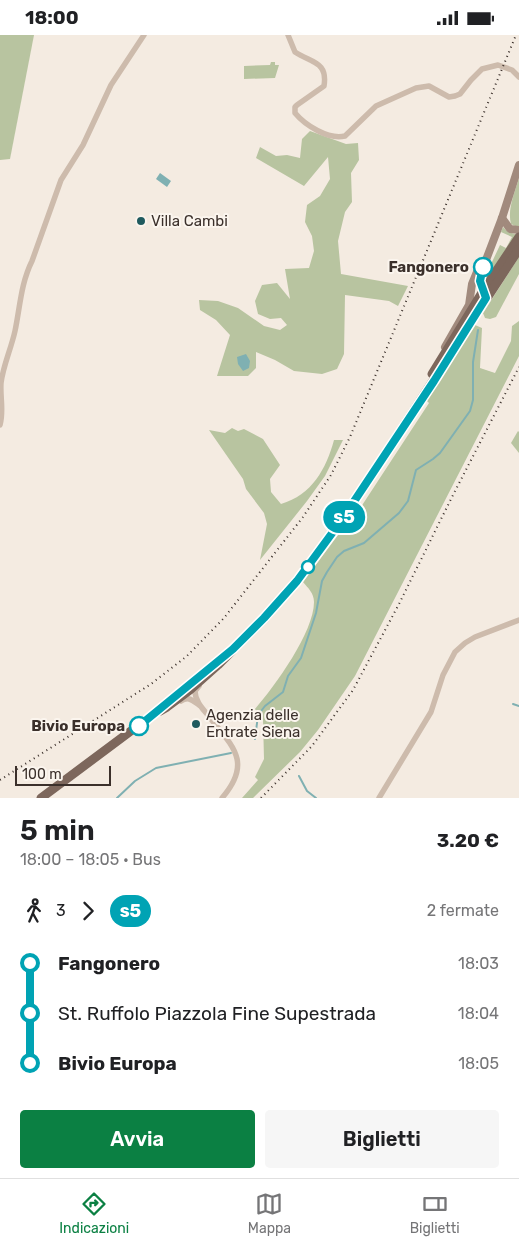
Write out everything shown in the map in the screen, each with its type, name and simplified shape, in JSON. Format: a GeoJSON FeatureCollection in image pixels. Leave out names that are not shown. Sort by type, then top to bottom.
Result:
{"type":"FeatureCollection","features":[{"type":"Feature","properties":{"kind":"main road"},"geometry":{"type":"LineString","coordinates":[[417,404],[441,358],[519,237]]}},
{"type":"Feature","properties":{"kind":"main road"},"geometry":{"type":"LineString","coordinates":[[41,798],[210,673],[264,618],[314,560],[434,381],[483,295],[519,249]]}},
{"type":"Feature","properties":{"kind":"main road"},"geometry":{"type":"LineString","coordinates":[[163,709],[217,661],[225,657]]}},
{"type":"Feature","properties":{"kind":"street"},"geometry":{"type":"LineString","coordinates":[[0,425],[2,416],[1,380],[15,333],[26,271],[32,261],[61,179],[83,145],[111,85],[144,35]]}},
{"type":"Feature","properties":{"kind":"street"},"geometry":{"type":"LineString","coordinates":[[288,35],[294,52],[323,68],[326,75],[324,86],[297,105],[295,113],[312,127],[338,138],[345,136],[376,106],[416,88],[429,86],[449,97],[455,96],[460,94],[482,69],[498,65],[512,70],[519,77]]}},
{"type":"Feature","properties":{"kind":"street"},"geometry":{"type":"LineString","coordinates":[[471,289],[474,293],[483,295],[480,281],[481,273],[502,218],[519,165]]}},
{"type":"Feature","properties":{"kind":"street"},"geometry":{"type":"LineString","coordinates":[[502,218],[510,229],[519,230]]}},
{"type":"Feature","properties":{"kind":"street"},"geometry":{"type":"LineString","coordinates":[[441,358],[450,337],[468,308],[473,280],[496,234]]}},
{"type":"Feature","properties":{"kind":"street"},"geometry":{"type":"LineString","coordinates":[[379,798],[429,715],[443,675],[455,652],[475,637],[519,619]]}},
{"type":"Feature","properties":{"kind":"street"},"geometry":{"type":"LineString","coordinates":[[200,706],[195,691],[210,673]]}},
{"type":"Feature","properties":{"kind":"street"},"geometry":{"type":"LineString","coordinates":[[163,709],[186,698],[191,699],[200,706],[231,745],[237,757],[237,773],[222,798]]}},
{"type":"Feature","properties":{"kind":"green space"},"geometry":{"type":"Polygon","coordinates":[[[0,35],[34,35],[10,159],[0,160],[0,35]]]}},
{"type":"Feature","properties":{"kind":"green space"},"geometry":{"type":"Polygon","coordinates":[[[271,62],[279,65],[275,78],[244,79],[244,66],[270,65],[271,62]]]}},
{"type":"Feature","properties":{"kind":"green space"},"geometry":{"type":"Polygon","coordinates":[[[310,131],[346,144],[358,143],[359,160],[351,173],[352,202],[345,212],[338,241],[341,274],[408,286],[398,306],[389,301],[345,295],[344,354],[337,369],[322,374],[294,371],[256,352],[256,368],[248,376],[217,376],[230,335],[216,320],[200,310],[199,300],[218,301],[238,308],[264,326],[280,330],[287,325],[281,318],[270,319],[258,314],[255,301],[262,285],[277,283],[290,299],[285,269],[309,268],[314,251],[312,236],[305,222],[307,205],[320,196],[330,179],[328,157],[304,186],[256,158],[260,147],[276,156],[287,155],[300,158],[302,139],[310,131]]]}},
{"type":"Feature","properties":{"kind":"green space"},"geometry":{"type":"Polygon","coordinates":[[[519,178],[519,226],[515,226],[511,224],[510,212],[519,178]]]}},
{"type":"Feature","properties":{"kind":"green space"},"geometry":{"type":"Polygon","coordinates":[[[503,227],[508,232],[518,235],[485,285],[484,279],[500,245],[506,248],[512,237],[501,232],[503,227]]]}},
{"type":"Feature","properties":{"kind":"green space"},"geometry":{"type":"Polygon","coordinates":[[[519,257],[519,274],[496,317],[485,318],[483,313],[519,257]]]}},
{"type":"Feature","properties":{"kind":"green space"},"geometry":{"type":"Polygon","coordinates":[[[519,321],[519,356],[355,676],[318,730],[300,752],[253,798],[242,798],[258,780],[255,777],[264,759],[263,720],[255,709],[273,687],[301,643],[312,614],[313,596],[303,582],[350,519],[357,513],[429,403],[427,401],[475,325],[482,328],[480,368],[495,373],[511,341],[512,326],[519,321]]]}},
{"type":"Feature","properties":{"kind":"green space"},"geometry":{"type":"Polygon","coordinates":[[[232,428],[238,431],[244,429],[263,439],[280,465],[270,479],[271,492],[281,504],[292,500],[309,487],[322,471],[334,440],[343,440],[325,476],[260,560],[267,524],[264,513],[246,489],[243,479],[209,430],[225,433],[232,428]]]}},
{"type":"Feature","properties":{"kind":"green space"},"geometry":{"type":"Polygon","coordinates":[[[519,432],[519,453],[511,443],[519,432]]]}},
{"type":"Feature","properties":{"kind":"water"},"geometry":{"type":"Polygon","coordinates":[[[160,173],[171,181],[167,187],[156,179],[160,173]]]}},
{"type":"Feature","properties":{"kind":"water"},"geometry":{"type":"Polygon","coordinates":[[[246,354],[250,361],[249,368],[243,371],[238,364],[237,357],[246,354]]]}},
{"type":"Feature","properties":{"kind":"waterway"},"geometry":{"type":"LineString","coordinates":[[255,739],[258,715],[265,706],[283,692],[288,676],[301,658],[316,613],[322,581],[327,572],[337,557],[344,551],[364,543],[399,513],[408,501],[416,470],[440,453],[470,411],[473,400],[473,362],[478,330]]}},
{"type":"Feature","properties":{"kind":"waterway"},"geometry":{"type":"LineString","coordinates":[[513,704],[519,706]]}},
{"type":"Feature","properties":{"kind":"waterway"},"geometry":{"type":"LineString","coordinates":[[117,798],[135,781],[156,768],[231,753]]}},
{"type":"Feature","properties":{"kind":"waterway"},"geometry":{"type":"LineString","coordinates":[[299,776],[307,791],[316,798]]}},
{"type":"Feature","properties":{"kind":"railway"},"geometry":{"type":"LineString","coordinates":[[0,780],[151,684],[187,656],[224,618],[303,517],[331,475],[350,437],[516,35]]}},
{"type":"Feature","properties":{"kind":"railway"},"geometry":{"type":"LineString","coordinates":[[261,798],[312,746],[353,690],[399,604],[519,367]]}},
{"type":"Feature","properties":{"kind":"bus line","name":"s5"},"geometry":{"type":"LineString","coordinates":[[139,726],[160,711],[241,642],[288,592],[320,552],[434,381],[486,298],[480,281],[483,267]]}},
{"type":"Feature","properties":{"kind":"place","name":"Villa Cambi"},"geometry":{"type":"Point","coordinates":[141,221]}},
{"type":"Feature","properties":{"kind":"place","name":"Fangonero"},"geometry":{"type":"Point","coordinates":[483,267]}},
{"type":"Feature","properties":{"kind":"place","name":"Agenzia delle Entrate Siena"},"geometry":{"type":"Point","coordinates":[196,724]}},
{"type":"Feature","properties":{"kind":"place","name":"Bivio Europa"},"geometry":{"type":"Point","coordinates":[139,726]}}]}
